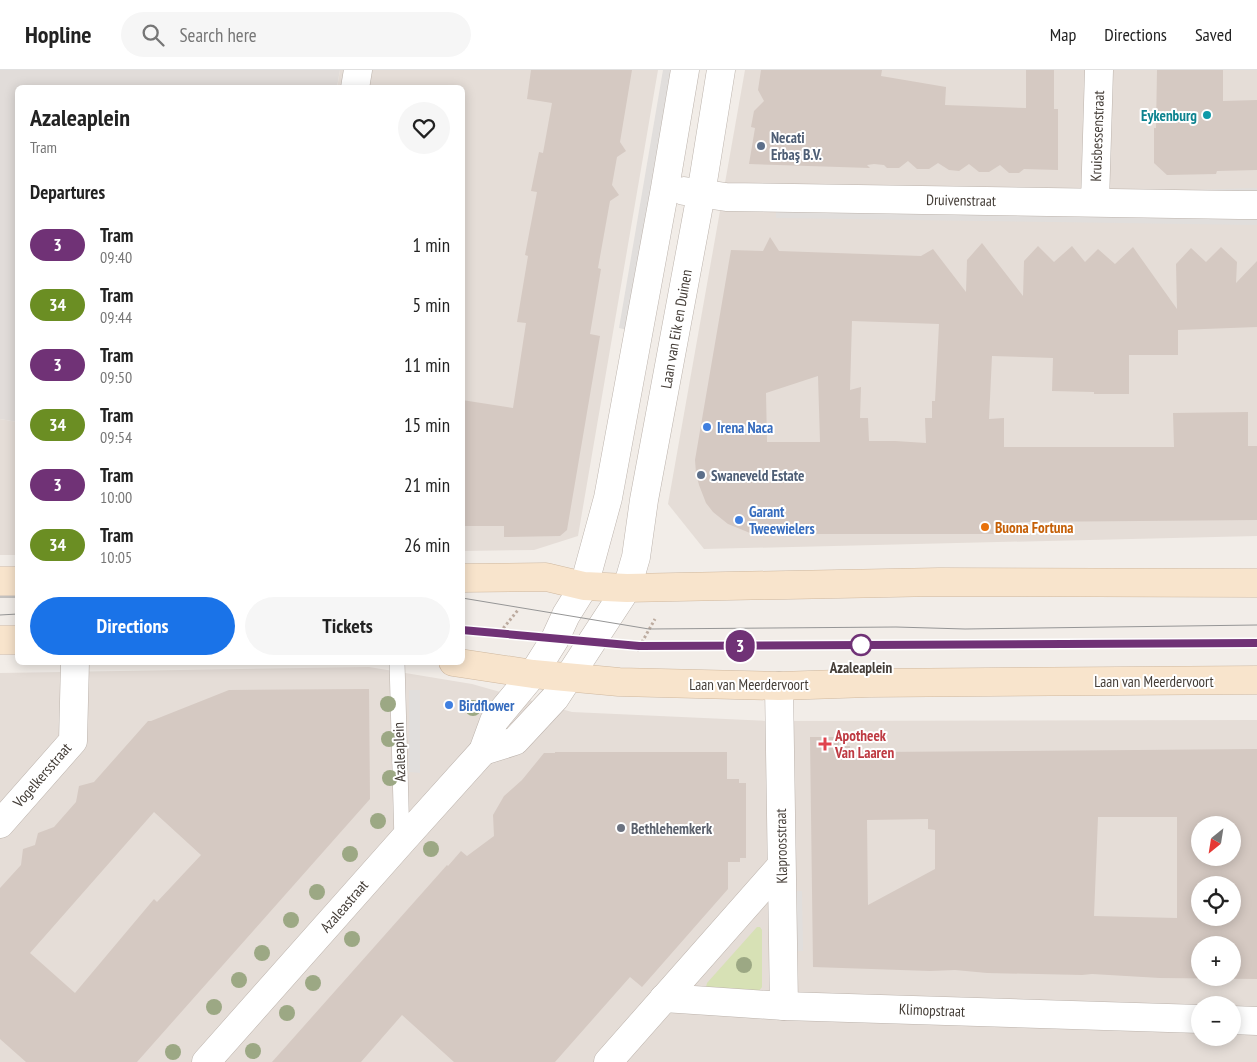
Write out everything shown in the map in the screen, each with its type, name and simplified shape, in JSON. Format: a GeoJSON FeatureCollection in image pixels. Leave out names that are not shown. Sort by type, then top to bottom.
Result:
{"type":"FeatureCollection","features":[{"type":"Feature","properties":{"kind":"street"},"geometry":{"type":"LineString","coordinates":[[356,85],[358,70]]}},
{"type":"Feature","properties":{"kind":"street"},"geometry":{"type":"LineString","coordinates":[[584,586],[608,498],[685,70]]}},
{"type":"Feature","properties":{"kind":"street","name":"Laan van Eik en Duinen"},"geometry":{"type":"LineString","coordinates":[[568,678],[627,588],[636,557],[644,500],[701,194],[721,70]]}},
{"type":"Feature","properties":{"kind":"street","name":"Kruisbessenstraat"},"geometry":{"type":"LineString","coordinates":[[1095,202],[1099,70]]}},
{"type":"Feature","properties":{"kind":"street","name":"Druivenstraat"},"geometry":{"type":"LineString","coordinates":[[665,188],[726,196],[1257,205]]}},
{"type":"Feature","properties":{"kind":"street"},"geometry":{"type":"LineString","coordinates":[[465,578],[546,577],[584,586],[627,588],[939,582],[1257,583]]}},
{"type":"Feature","properties":{"kind":"street"},"geometry":{"type":"LineString","coordinates":[[0,581],[15,581]]}},
{"type":"Feature","properties":{"kind":"street","name":"Azaleastraat"},"geometry":{"type":"LineString","coordinates":[[206,1062],[402,841],[484,752],[494,721],[533,674],[584,586]]}},
{"type":"Feature","properties":{"kind":"street"},"geometry":{"type":"LineString","coordinates":[[0,640],[15,640]]}},
{"type":"Feature","properties":{"kind":"street","name":"Laan van Meerdervoort"},"geometry":{"type":"LineString","coordinates":[[465,664],[568,678],[620,682],[779,686],[879,683],[1257,680]]}},
{"type":"Feature","properties":{"kind":"street","name":"Vogelkersstraat"},"geometry":{"type":"LineString","coordinates":[[0,824],[73,741],[75,665]]}},
{"type":"Feature","properties":{"kind":"street","name":"Azaleastraat"},"geometry":{"type":"LineString","coordinates":[[484,752],[515,741],[555,698],[568,678]]}},
{"type":"Feature","properties":{"kind":"street","name":"Klaproosstraat"},"geometry":{"type":"LineString","coordinates":[[779,686],[784,1006]]}},
{"type":"Feature","properties":{"kind":"street"},"geometry":{"type":"LineString","coordinates":[[608,1062],[781,866]]}},
{"type":"Feature","properties":{"kind":"street","name":"Klimopstraat"},"geometry":{"type":"LineString","coordinates":[[664,998],[784,1006],[1191,1019]]}},
{"type":"Feature","properties":{"kind":"street"},"geometry":{"type":"LineString","coordinates":[[1241,1020],[1257,1021]]}},
{"type":"Feature","properties":{"kind":"lane","name":"Azaleaplein"},"geometry":{"type":"LineString","coordinates":[[397,665],[402,841]]}},
{"type":"Feature","properties":{"kind":"path"},"geometry":{"type":"LineString","coordinates":[[465,662],[504,627],[546,577]]}},
{"type":"Feature","properties":{"kind":"path"},"geometry":{"type":"LineString","coordinates":[[620,682],[674,587]]}},
{"type":"Feature","properties":{"kind":"shaded area"},"geometry":{"type":"Polygon","coordinates":[[[0,70],[340,70],[337,85],[15,85],[15,422],[0,419],[0,70]]]}},
{"type":"Feature","properties":{"kind":"shaded area"},"geometry":{"type":"Polygon","coordinates":[[[340,70],[658,70],[578,536],[534,550],[465,551],[465,85],[338,85],[340,70]]]}},
{"type":"Feature","properties":{"kind":"shaded area"},"geometry":{"type":"Polygon","coordinates":[[[663,70],[672,70],[628,330],[619,328],[663,70]]]}},
{"type":"Feature","properties":{"kind":"shaded area"},"geometry":{"type":"Polygon","coordinates":[[[745,70],[1257,70],[1257,536],[704,549],[668,504],[745,70]]]}},
{"type":"Feature","properties":{"kind":"shaded area"},"geometry":{"type":"Polygon","coordinates":[[[1257,188],[1257,195],[1154,191],[1257,188]]]}},
{"type":"Feature","properties":{"kind":"shaded area"},"geometry":{"type":"Polygon","coordinates":[[[776,209],[1257,214],[1257,225],[776,218],[776,209]]]}},
{"type":"Feature","properties":{"kind":"shaded area"},"geometry":{"type":"Polygon","coordinates":[[[0,419],[15,422],[15,555],[0,555],[0,419]]]}},
{"type":"Feature","properties":{"kind":"shaded area"},"geometry":{"type":"Polygon","coordinates":[[[369,667],[472,684],[572,712],[767,721],[1257,720],[1257,1062],[0,1062],[0,673],[369,667]]]}},
{"type":"Feature","properties":{"kind":"shaded area"},"geometry":{"type":"Polygon","coordinates":[[[409,690],[420,690],[420,773],[409,772],[409,690]]]}},
{"type":"Feature","properties":{"kind":"shaded area"},"geometry":{"type":"Polygon","coordinates":[[[793,891],[802,891],[803,951],[794,951],[793,891]]]}},
{"type":"Feature","properties":{"kind":"green space"},"geometry":{"type":"Polygon","coordinates":[[[757,927],[760,927],[762,930],[762,987],[759,991],[706,987],[707,983],[757,927]]]}},
{"type":"Feature","properties":{"kind":"building"},"geometry":{"type":"Polygon","coordinates":[[[531,70],[632,70],[620,142],[626,151],[617,157],[612,185],[619,195],[610,201],[598,268],[601,269],[590,334],[600,336],[567,530],[560,536],[504,537],[504,526],[465,526],[465,400],[513,408],[526,323],[517,322],[528,256],[525,255],[537,192],[531,191],[539,152],[543,153],[552,103],[527,99],[531,70]]]}},
{"type":"Feature","properties":{"kind":"building"},"geometry":{"type":"Polygon","coordinates":[[[761,70],[882,70],[881,76],[946,87],[945,105],[1026,108],[1026,70],[1054,70],[1054,109],[1058,109],[1058,170],[1024,169],[1019,173],[1009,173],[1000,165],[989,172],[979,172],[969,164],[959,171],[949,170],[938,163],[929,169],[917,169],[908,161],[899,168],[887,168],[884,165],[874,164],[867,165],[870,168],[749,164],[755,128],[751,127],[754,111],[764,101],[758,90],[761,70]]]}},
{"type":"Feature","properties":{"kind":"building","name":"Eykenburg"},"geometry":{"type":"Polygon","coordinates":[[[1157,70],[1223,70],[1223,101],[1257,100],[1257,170],[1217,171],[1216,174],[1167,175],[1154,163],[1157,70]]]}},
{"type":"Feature","properties":{"kind":"building"},"geometry":{"type":"Polygon","coordinates":[[[770,237],[779,251],[921,256],[933,249],[966,292],[967,260],[982,243],[1023,296],[1024,261],[1038,246],[1054,262],[1072,246],[1085,262],[1098,249],[1115,264],[1133,247],[1177,309],[1176,264],[1191,248],[1206,262],[1221,247],[1237,262],[1236,283],[1257,261],[1257,327],[1178,330],[1178,355],[1129,355],[1129,394],[1052,391],[1053,358],[992,356],[989,419],[1004,418],[1004,447],[1174,447],[1173,413],[1248,412],[1248,446],[1257,446],[1257,520],[1021,522],[1000,525],[997,534],[764,534],[750,533],[728,524],[713,512],[706,503],[699,485],[695,460],[731,250],[763,251],[770,237]],[[852,321],[850,390],[861,387],[860,418],[868,418],[869,441],[926,443],[925,418],[932,418],[932,401],[935,401],[939,324],[852,321]],[[818,376],[766,393],[767,442],[820,442],[818,376]]]}},
{"type":"Feature","properties":{"kind":"building"},"geometry":{"type":"Polygon","coordinates":[[[369,689],[370,799],[137,1062],[26,1062],[0,1039],[0,888],[21,865],[23,849],[35,845],[38,833],[54,827],[76,802],[79,786],[94,782],[148,721],[229,690],[369,689]],[[154,812],[30,953],[75,993],[154,899],[157,902],[201,855],[154,812]]]}},
{"type":"Feature","properties":{"kind":"building"},"geometry":{"type":"Polygon","coordinates":[[[810,737],[839,737],[839,746],[850,746],[850,750],[877,752],[1257,749],[1257,979],[1241,979],[1241,936],[1191,936],[1191,978],[1092,974],[987,973],[955,970],[930,971],[813,967],[810,737]],[[1098,817],[1094,916],[1177,918],[1177,817],[1098,817]],[[928,819],[867,820],[868,905],[935,869],[935,830],[928,829],[928,819]]]}},
{"type":"Feature","properties":{"kind":"building"},"geometry":{"type":"Polygon","coordinates":[[[727,752],[727,779],[739,779],[739,783],[746,783],[746,858],[740,858],[740,862],[728,862],[728,889],[642,987],[630,977],[555,1062],[454,1062],[402,1015],[361,1062],[272,1062],[447,865],[461,851],[467,856],[494,836],[493,815],[504,796],[522,780],[544,753],[727,752]]]}},
{"type":"Feature","properties":{"kind":"tram line"},"geometry":{"type":"LineString","coordinates":[[0,597],[15,597]]}},
{"type":"Feature","properties":{"kind":"tram line"},"geometry":{"type":"LineString","coordinates":[[465,598],[649,629],[896,627],[965,629],[1257,625]]}},
{"type":"Feature","properties":{"kind":"tram line"},"geometry":{"type":"LineString","coordinates":[[0,615],[15,614]]}},
{"type":"Feature","properties":{"kind":"tram line"},"geometry":{"type":"LineString","coordinates":[[465,630],[639,646],[1257,643]]}},
{"type":"Feature","properties":{"kind":"tram line","name":"3"},"geometry":{"type":"LineString","coordinates":[[465,630],[639,646],[1257,643]]}},
{"type":"Feature","properties":{"kind":"place","name":"Eykenburg"},"geometry":{"type":"Point","coordinates":[1207,115]}},
{"type":"Feature","properties":{"kind":"place","name":"Necati Erbaş B.V."},"geometry":{"type":"Point","coordinates":[761,146]}},
{"type":"Feature","properties":{"kind":"place","name":"Irena Naca"},"geometry":{"type":"Point","coordinates":[707,427]}},
{"type":"Feature","properties":{"kind":"place","name":"Swaneveld Estate"},"geometry":{"type":"Point","coordinates":[701,475]}},
{"type":"Feature","properties":{"kind":"place","name":"Garant Tweewielers"},"geometry":{"type":"Point","coordinates":[739,520]}},
{"type":"Feature","properties":{"kind":"place","name":"Buona Fortuna"},"geometry":{"type":"Point","coordinates":[985,527]}},
{"type":"Feature","properties":{"kind":"place","name":"Azaleaplein"},"geometry":{"type":"Point","coordinates":[861,645]}},
{"type":"Feature","properties":{"kind":"place","name":"Birdflower"},"geometry":{"type":"Point","coordinates":[449,705]}},
{"type":"Feature","properties":{"kind":"place","name":"Apotheek Van Laaren"},"geometry":{"type":"Point","coordinates":[825,744]}},
{"type":"Feature","properties":{"kind":"place","name":"Bethlehemkerk"},"geometry":{"type":"Point","coordinates":[621,828]}}]}
